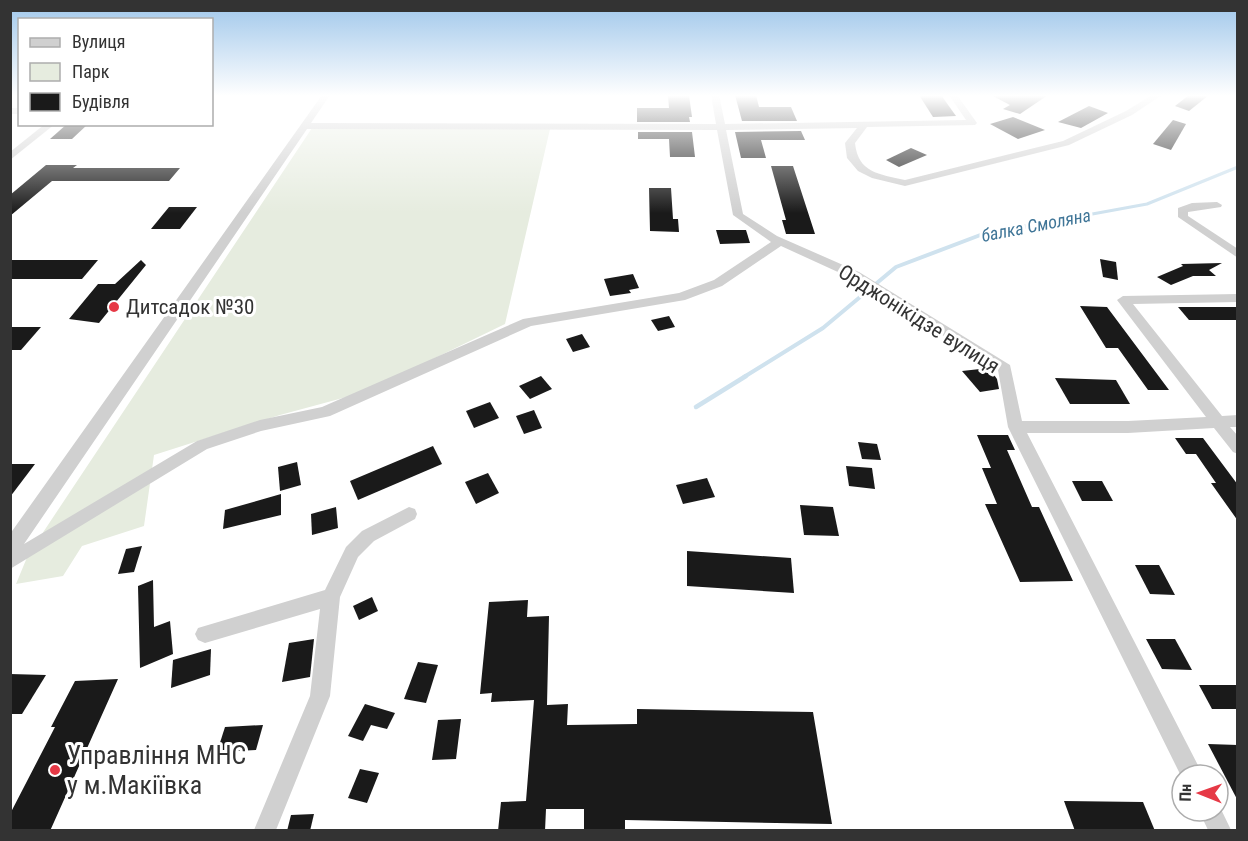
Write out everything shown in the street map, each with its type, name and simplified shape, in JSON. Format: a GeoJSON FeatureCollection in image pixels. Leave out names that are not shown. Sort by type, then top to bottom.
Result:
{"type":"FeatureCollection","features":[{"type":"Feature","properties":{"kind":"street"},"geometry":{"type":"LineString","coordinates":[[10,157],[38,134]]}},
{"type":"Feature","properties":{"kind":"street"},"geometry":{"type":"LineString","coordinates":[[10,549],[300,134]]}},
{"type":"Feature","properties":{"kind":"street","name":"Орджонікідзе вулиця"},"geometry":{"type":"LineString","coordinates":[[723,134],[738,215],[780,242],[855,275],[1005,368],[1016,427],[1186,763]]}},
{"type":"Feature","properties":{"kind":"street"},"geometry":{"type":"LineString","coordinates":[[857,134],[850,143],[852,157],[862,168],[881,177],[905,183],[1066,143],[1084,134]]}},
{"type":"Feature","properties":{"kind":"street"},"geometry":{"type":"LineString","coordinates":[[1217,205],[1192,206],[1182,210],[1183,217],[1238,255]]}},
{"type":"Feature","properties":{"kind":"street"},"geometry":{"type":"LineString","coordinates":[[10,561],[202,445],[260,426],[325,412],[528,322],[681,297],[718,283],[780,242]]}},
{"type":"Feature","properties":{"kind":"street"},"geometry":{"type":"LineString","coordinates":[[1238,298],[1123,300],[1238,448]]}},
{"type":"Feature","properties":{"kind":"street"},"geometry":{"type":"LineString","coordinates":[[1016,427],[1128,426],[1238,421]]}},
{"type":"Feature","properties":{"kind":"street"},"geometry":{"type":"LineString","coordinates":[[265,831],[320,696],[331,597],[352,552],[368,536],[409,514]]}},
{"type":"Feature","properties":{"kind":"street"},"geometry":{"type":"LineString","coordinates":[[205,634],[331,597]]}},
{"type":"Feature","properties":{"kind":"green space"},"geometry":{"type":"Polygon","coordinates":[[[308,134],[549,134],[505,324],[365,392],[280,415],[154,455],[144,526],[82,546],[63,576],[16,584],[28,555],[308,134]]]}},
{"type":"Feature","properties":{"kind":"building"},"geometry":{"type":"Polygon","coordinates":[[[55,134],[77,134],[72,139],[50,139],[55,134]]]}},
{"type":"Feature","properties":{"kind":"building"},"geometry":{"type":"Polygon","coordinates":[[[638,134],[692,134],[695,157],[670,157],[669,139],[638,139],[638,134]]]}},
{"type":"Feature","properties":{"kind":"building"},"geometry":{"type":"Polygon","coordinates":[[[736,134],[802,134],[805,140],[761,140],[766,158],[741,158],[736,134]]]}},
{"type":"Feature","properties":{"kind":"building"},"geometry":{"type":"Polygon","coordinates":[[[1009,134],[1032,134],[1018,139],[1009,134]]]}},
{"type":"Feature","properties":{"kind":"building"},"geometry":{"type":"Polygon","coordinates":[[[1161,134],[1180,134],[1171,150],[1153,144],[1161,134]]]}},
{"type":"Feature","properties":{"kind":"building"},"geometry":{"type":"Polygon","coordinates":[[[911,148],[927,155],[899,167],[886,160],[911,148]]]}},
{"type":"Feature","properties":{"kind":"building"},"geometry":{"type":"Polygon","coordinates":[[[46,165],[77,165],[73,168],[180,168],[169,181],[52,181],[10,216],[10,195],[46,165]]]}},
{"type":"Feature","properties":{"kind":"building"},"geometry":{"type":"Polygon","coordinates":[[[771,166],[793,166],[815,234],[786,234],[782,220],[786,220],[771,166]]]}},
{"type":"Feature","properties":{"kind":"building"},"geometry":{"type":"Polygon","coordinates":[[[649,188],[671,188],[673,219],[678,219],[679,232],[650,231],[649,188]]]}},
{"type":"Feature","properties":{"kind":"building"},"geometry":{"type":"Polygon","coordinates":[[[169,207],[197,207],[180,229],[151,229],[169,207]]]}},
{"type":"Feature","properties":{"kind":"building"},"geometry":{"type":"Polygon","coordinates":[[[716,230],[746,230],[750,243],[720,244],[716,230]]]}},
{"type":"Feature","properties":{"kind":"building"},"geometry":{"type":"Polygon","coordinates":[[[1100,259],[1116,262],[1118,280],[1103,277],[1100,259]]]}},
{"type":"Feature","properties":{"kind":"building"},"geometry":{"type":"Polygon","coordinates":[[[10,260],[98,260],[82,279],[10,279],[10,260]]]}},
{"type":"Feature","properties":{"kind":"building"},"geometry":{"type":"Polygon","coordinates":[[[141,260],[146,265],[99,323],[69,319],[98,284],[115,284],[141,260]]]}},
{"type":"Feature","properties":{"kind":"building"},"geometry":{"type":"Polygon","coordinates":[[[1222,263],[1209,270],[1216,276],[1193,276],[1171,285],[1157,277],[1183,266],[1181,264],[1222,263]]]}},
{"type":"Feature","properties":{"kind":"building"},"geometry":{"type":"Polygon","coordinates":[[[633,274],[639,288],[629,290],[631,293],[610,296],[604,279],[633,274]]]}},
{"type":"Feature","properties":{"kind":"building"},"geometry":{"type":"Polygon","coordinates":[[[1080,306],[1107,307],[1169,390],[1148,390],[1118,348],[1106,348],[1080,306]]]}},
{"type":"Feature","properties":{"kind":"building"},"geometry":{"type":"Polygon","coordinates":[[[1178,307],[1238,307],[1238,320],[1189,320],[1178,307]]]}},
{"type":"Feature","properties":{"kind":"building"},"geometry":{"type":"Polygon","coordinates":[[[669,316],[675,327],[658,331],[651,320],[669,316]]]}},
{"type":"Feature","properties":{"kind":"building"},"geometry":{"type":"Polygon","coordinates":[[[10,327],[41,327],[21,350],[10,350],[10,327]]]}},
{"type":"Feature","properties":{"kind":"building"},"geometry":{"type":"Polygon","coordinates":[[[582,334],[590,347],[573,352],[566,339],[582,334]]]}},
{"type":"Feature","properties":{"kind":"building"},"geometry":{"type":"Polygon","coordinates":[[[989,368],[997,379],[999,389],[980,392],[962,371],[989,368]]]}},
{"type":"Feature","properties":{"kind":"building"},"geometry":{"type":"Polygon","coordinates":[[[541,376],[552,389],[530,399],[519,386],[541,376]]]}},
{"type":"Feature","properties":{"kind":"building"},"geometry":{"type":"Polygon","coordinates":[[[1055,378],[1116,380],[1130,404],[1070,404],[1055,378]]]}},
{"type":"Feature","properties":{"kind":"building"},"geometry":{"type":"Polygon","coordinates":[[[490,402],[499,418],[474,428],[466,411],[490,402]]]}},
{"type":"Feature","properties":{"kind":"building"},"geometry":{"type":"Polygon","coordinates":[[[534,410],[542,428],[524,434],[516,416],[534,410]]]}},
{"type":"Feature","properties":{"kind":"building"},"geometry":{"type":"Polygon","coordinates":[[[977,435],[1008,435],[1015,450],[1007,450],[1032,507],[1039,507],[1073,581],[1020,582],[985,504],[997,504],[982,468],[991,468],[977,435]]]}},
{"type":"Feature","properties":{"kind":"building"},"geometry":{"type":"Polygon","coordinates":[[[1175,438],[1203,438],[1238,485],[1238,521],[1211,483],[1216,483],[1196,454],[1186,454],[1175,438]]]}},
{"type":"Feature","properties":{"kind":"building"},"geometry":{"type":"Polygon","coordinates":[[[858,442],[877,444],[881,460],[862,459],[858,442]]]}},
{"type":"Feature","properties":{"kind":"building"},"geometry":{"type":"Polygon","coordinates":[[[433,446],[442,464],[358,500],[350,481],[433,446]]]}},
{"type":"Feature","properties":{"kind":"building"},"geometry":{"type":"Polygon","coordinates":[[[297,462],[301,485],[280,491],[278,467],[297,462]]]}},
{"type":"Feature","properties":{"kind":"building"},"geometry":{"type":"Polygon","coordinates":[[[10,464],[35,464],[10,497],[10,464]]]}},
{"type":"Feature","properties":{"kind":"building"},"geometry":{"type":"Polygon","coordinates":[[[846,466],[872,468],[875,489],[849,486],[846,466]]]}},
{"type":"Feature","properties":{"kind":"building"},"geometry":{"type":"Polygon","coordinates":[[[488,473],[499,493],[476,504],[465,482],[488,473]]]}},
{"type":"Feature","properties":{"kind":"building"},"geometry":{"type":"Polygon","coordinates":[[[707,478],[715,497],[683,504],[676,485],[707,478]]]}},
{"type":"Feature","properties":{"kind":"building"},"geometry":{"type":"Polygon","coordinates":[[[1072,481],[1102,481],[1113,501],[1082,501],[1072,481]]]}},
{"type":"Feature","properties":{"kind":"building"},"geometry":{"type":"Polygon","coordinates":[[[281,494],[281,515],[223,529],[225,510],[281,494]]]}},
{"type":"Feature","properties":{"kind":"building"},"geometry":{"type":"Polygon","coordinates":[[[800,505],[833,507],[839,536],[804,535],[800,505]]]}},
{"type":"Feature","properties":{"kind":"building"},"geometry":{"type":"Polygon","coordinates":[[[336,507],[338,528],[312,535],[311,514],[336,507]]]}},
{"type":"Feature","properties":{"kind":"building"},"geometry":{"type":"Polygon","coordinates":[[[142,546],[134,572],[118,574],[126,549],[142,546]]]}},
{"type":"Feature","properties":{"kind":"building"},"geometry":{"type":"Polygon","coordinates":[[[687,551],[791,558],[794,593],[687,586],[687,551]]]}},
{"type":"Feature","properties":{"kind":"building"},"geometry":{"type":"Polygon","coordinates":[[[1135,565],[1159,565],[1175,595],[1150,594],[1135,565]]]}},
{"type":"Feature","properties":{"kind":"building"},"geometry":{"type":"Polygon","coordinates":[[[153,580],[154,627],[170,621],[173,654],[140,668],[138,586],[153,580]]]}},
{"type":"Feature","properties":{"kind":"building"},"geometry":{"type":"Polygon","coordinates":[[[372,597],[378,611],[359,620],[353,606],[372,597]]]}},
{"type":"Feature","properties":{"kind":"building"},"geometry":{"type":"Polygon","coordinates":[[[528,600],[527,617],[549,616],[547,705],[568,704],[567,725],[637,724],[637,709],[813,712],[832,824],[625,820],[625,831],[584,831],[584,809],[546,809],[545,831],[498,831],[501,802],[526,801],[534,700],[491,702],[492,693],[480,694],[489,602],[528,600]]]}},
{"type":"Feature","properties":{"kind":"building"},"geometry":{"type":"Polygon","coordinates":[[[314,639],[310,677],[282,682],[289,643],[314,639]]]}},
{"type":"Feature","properties":{"kind":"building"},"geometry":{"type":"Polygon","coordinates":[[[1146,639],[1175,639],[1192,670],[1162,669],[1146,639]]]}},
{"type":"Feature","properties":{"kind":"building"},"geometry":{"type":"Polygon","coordinates":[[[211,649],[210,675],[171,688],[173,660],[211,649]]]}},
{"type":"Feature","properties":{"kind":"building"},"geometry":{"type":"Polygon","coordinates":[[[418,662],[438,665],[426,703],[404,699],[418,662]]]}},
{"type":"Feature","properties":{"kind":"building"},"geometry":{"type":"Polygon","coordinates":[[[10,674],[46,675],[22,714],[10,714],[10,674]]]}},
{"type":"Feature","properties":{"kind":"building","name":"Управління МНС у м.Макіївка"},"geometry":{"type":"Polygon","coordinates":[[[118,679],[50,831],[10,831],[10,814],[55,727],[51,727],[75,681],[118,679]]]}},
{"type":"Feature","properties":{"kind":"building"},"geometry":{"type":"Polygon","coordinates":[[[1199,685],[1238,685],[1238,709],[1212,709],[1199,685]]]}},
{"type":"Feature","properties":{"kind":"building"},"geometry":{"type":"Polygon","coordinates":[[[365,704],[395,713],[387,729],[371,725],[363,741],[348,736],[365,704]]]}},
{"type":"Feature","properties":{"kind":"building"},"geometry":{"type":"Polygon","coordinates":[[[461,719],[456,759],[432,760],[438,720],[461,719]]]}},
{"type":"Feature","properties":{"kind":"building"},"geometry":{"type":"Polygon","coordinates":[[[263,725],[256,750],[217,752],[225,727],[263,725]]]}},
{"type":"Feature","properties":{"kind":"building"},"geometry":{"type":"Polygon","coordinates":[[[1208,744],[1238,745],[1238,801],[1230,786],[1230,763],[1218,763],[1208,744]]]}},
{"type":"Feature","properties":{"kind":"building"},"geometry":{"type":"Polygon","coordinates":[[[360,769],[379,773],[367,803],[348,798],[360,769]]]}},
{"type":"Feature","properties":{"kind":"building"},"geometry":{"type":"Polygon","coordinates":[[[1064,801],[1143,802],[1155,831],[1075,831],[1064,801]]]}},
{"type":"Feature","properties":{"kind":"building"},"geometry":{"type":"Polygon","coordinates":[[[314,814],[310,831],[287,831],[291,815],[314,814]]]}},
{"type":"Feature","properties":{"kind":"waterway","name":"балка Смоляна"},"geometry":{"type":"LineString","coordinates":[[1065,219],[1147,204],[1238,167]]}},
{"type":"Feature","properties":{"kind":"waterway","name":"балка Смоляна"},"geometry":{"type":"LineString","coordinates":[[744,377],[823,328],[896,267],[983,234],[1073,218]]}},
{"type":"Feature","properties":{"kind":"waterway","name":"балка Смоляна"},"geometry":{"type":"LineString","coordinates":[[696,407],[746,376]]}},
{"type":"Feature","properties":{"kind":"place","name":"Дитсадок №30"},"geometry":{"type":"Point","coordinates":[114,307]}},
{"type":"Feature","properties":{"kind":"place","name":"Управління МНС у м.Макіївка"},"geometry":{"type":"Point","coordinates":[55,770]}}]}
